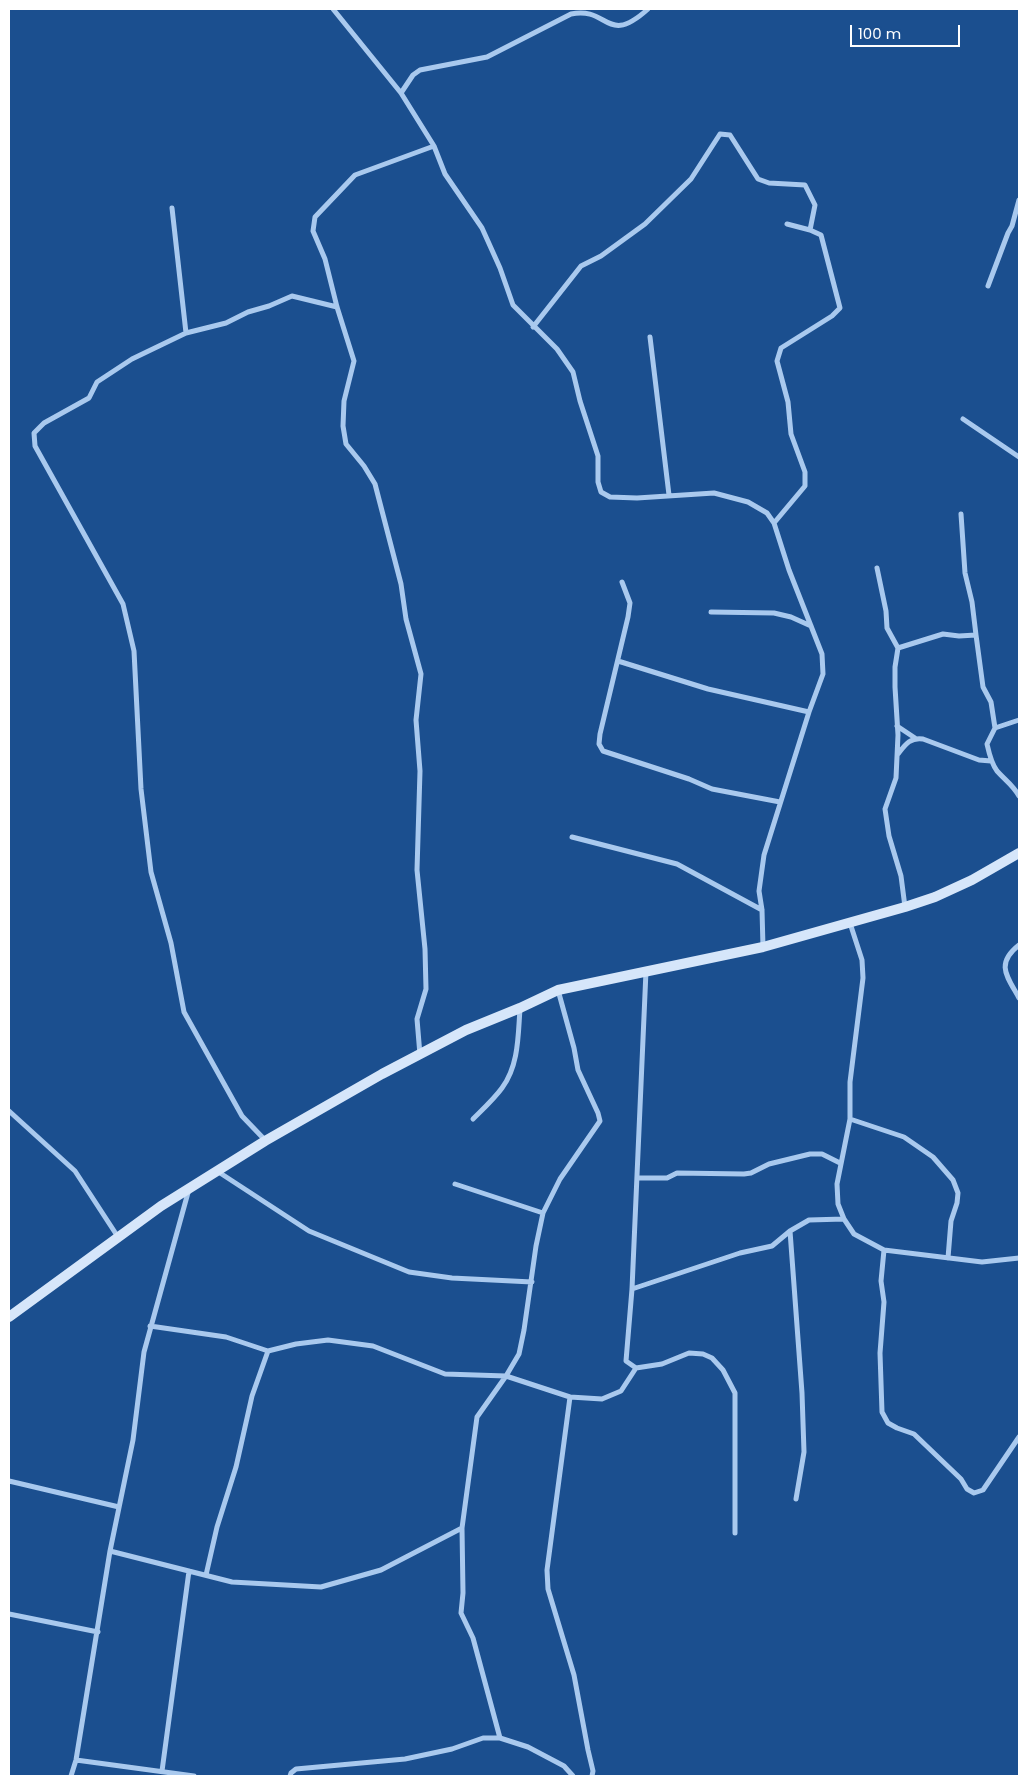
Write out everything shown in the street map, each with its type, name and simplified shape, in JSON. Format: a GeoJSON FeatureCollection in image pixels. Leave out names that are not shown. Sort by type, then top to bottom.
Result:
{"type":"FeatureCollection","features":[{"type":"Feature","properties":{"kind":"street"},"geometry":{"type":"LineString","coordinates":[[333,9],[401,93],[434,146],[445,174],[482,228],[500,268],[513,306],[557,349],[573,372],[580,401],[598,456],[598,482],[601,492],[610,497],[637,498],[714,492],[748,502],[767,513],[774,523],[789,570],[822,654],[823,674],[809,712],[764,855],[759,891],[762,910],[763,946]]}},
{"type":"Feature","properties":{"kind":"street"},"geometry":{"type":"LineString","coordinates":[[401,93],[413,75],[420,70],[486,57],[571,14],[580,12],[591,14],[615,26],[625,25],[639,18],[648,9]]}},
{"type":"Feature","properties":{"kind":"street"},"geometry":{"type":"LineString","coordinates":[[533,327],[581,266],[601,256],[645,224],[691,179],[720,134],[730,135],[758,179],[769,183],[805,185],[815,206],[810,230]]}},
{"type":"Feature","properties":{"kind":"street"},"geometry":{"type":"LineString","coordinates":[[420,1055],[417,1019],[426,989],[425,949],[416,870],[420,771],[416,720],[421,674],[406,619],[401,584],[375,484],[364,466],[346,444],[343,426],[344,402],[354,361],[337,307],[325,259],[313,231],[315,217],[356,175],[434,146]]}},
{"type":"Feature","properties":{"kind":"street"},"geometry":{"type":"LineString","coordinates":[[988,286],[1008,233],[1017,217],[1019,200]]}},
{"type":"Feature","properties":{"kind":"street"},"geometry":{"type":"LineString","coordinates":[[172,208],[186,333]]}},
{"type":"Feature","properties":{"kind":"street"},"geometry":{"type":"LineString","coordinates":[[774,523],[805,486],[805,472],[791,434],[788,402],[777,361],[781,348],[832,316],[840,308],[821,235],[787,224]]}},
{"type":"Feature","properties":{"kind":"street"},"geometry":{"type":"LineString","coordinates":[[265,1141],[242,1116],[184,1012],[171,943],[151,872],[141,790],[134,651],[123,604],[34,446],[34,433],[44,423],[89,398],[97,382],[132,359],[186,333],[226,323],[248,312],[269,306],[292,296],[337,307]]}},
{"type":"Feature","properties":{"kind":"street"},"geometry":{"type":"LineString","coordinates":[[650,336],[669,495]]}},
{"type":"Feature","properties":{"kind":"street"},"geometry":{"type":"LineString","coordinates":[[963,419],[1019,457]]}},
{"type":"Feature","properties":{"kind":"street"},"geometry":{"type":"LineString","coordinates":[[961,514],[965,573],[972,602],[983,687],[991,702],[995,728],[986,744],[991,762],[998,772],[1013,786],[1019,796]]}},
{"type":"Feature","properties":{"kind":"street"},"geometry":{"type":"LineString","coordinates":[[877,568],[886,611],[887,628],[898,648],[895,667],[896,778],[885,808],[889,836],[901,876],[905,906]]}},
{"type":"Feature","properties":{"kind":"street"},"geometry":{"type":"LineString","coordinates":[[622,582],[630,603],[600,734],[599,744],[603,751],[689,778],[712,789],[780,802]]}},
{"type":"Feature","properties":{"kind":"street"},"geometry":{"type":"LineString","coordinates":[[711,612],[774,613],[790,617],[811,626]]}},
{"type":"Feature","properties":{"kind":"street"},"geometry":{"type":"LineString","coordinates":[[898,648],[943,634],[959,636],[976,635]]}},
{"type":"Feature","properties":{"kind":"street"},"geometry":{"type":"LineString","coordinates":[[618,661],[708,689],[809,712]]}},
{"type":"Feature","properties":{"kind":"street"},"geometry":{"type":"LineString","coordinates":[[995,728],[1019,720]]}},
{"type":"Feature","properties":{"kind":"street"},"geometry":{"type":"LineString","coordinates":[[897,726],[915,738],[923,739],[979,760],[991,762]]}},
{"type":"Feature","properties":{"kind":"street"},"geometry":{"type":"LineString","coordinates":[[897,755],[910,740],[915,738]]}},
{"type":"Feature","properties":{"kind":"street"},"geometry":{"type":"LineString","coordinates":[[572,837],[677,864],[762,910]]}},
{"type":"Feature","properties":{"kind":"street"},"geometry":{"type":"LineString","coordinates":[[9,1317],[161,1206],[265,1141],[382,1074],[466,1030],[558,990],[763,946],[935,897],[972,880],[1019,853]]}},
{"type":"Feature","properties":{"kind":"street"},"geometry":{"type":"LineString","coordinates":[[850,922],[862,960],[863,978],[850,1082],[850,1119],[837,1184],[838,1204],[844,1219],[854,1234],[884,1250],[982,1262],[1019,1258]]}},
{"type":"Feature","properties":{"kind":"street"},"geometry":{"type":"LineString","coordinates":[[1019,944],[1004,964],[1005,971],[1019,998]]}},
{"type":"Feature","properties":{"kind":"street"},"geometry":{"type":"LineString","coordinates":[[646,970],[632,1289],[626,1361],[636,1368],[662,1364],[689,1353],[703,1354],[712,1358],[723,1370],[735,1393],[735,1533]]}},
{"type":"Feature","properties":{"kind":"street"},"geometry":{"type":"LineString","coordinates":[[500,1738],[473,1638],[462,1613],[462,1528],[477,1417],[506,1376],[518,1354],[524,1330],[536,1246],[543,1213],[560,1179],[600,1121],[578,1070],[558,990]]}},
{"type":"Feature","properties":{"kind":"street"},"geometry":{"type":"LineString","coordinates":[[473,1119],[503,1087],[510,1073],[518,1051],[520,1008]]}},
{"type":"Feature","properties":{"kind":"street"},"geometry":{"type":"LineString","coordinates":[[9,1111],[75,1171],[118,1236]]}},
{"type":"Feature","properties":{"kind":"street"},"geometry":{"type":"LineString","coordinates":[[850,1119],[904,1137],[933,1157],[952,1180],[958,1193],[958,1198],[951,1221],[948,1258]]}},
{"type":"Feature","properties":{"kind":"street"},"geometry":{"type":"LineString","coordinates":[[637,1178],[667,1178],[677,1173],[744,1174],[751,1173],[769,1164],[810,1154],[822,1154],[840,1163]]}},
{"type":"Feature","properties":{"kind":"street"},"geometry":{"type":"LineString","coordinates":[[217,1171],[309,1230],[409,1272],[452,1278],[532,1282]]}},
{"type":"Feature","properties":{"kind":"street"},"geometry":{"type":"LineString","coordinates":[[455,1184],[543,1213]]}},
{"type":"Feature","properties":{"kind":"street"},"geometry":{"type":"LineString","coordinates":[[71,1776],[76,1760],[110,1551],[133,1440],[144,1352],[189,1189]]}},
{"type":"Feature","properties":{"kind":"street"},"geometry":{"type":"LineString","coordinates":[[632,1289],[740,1253],[772,1246],[790,1231],[808,1220],[844,1219]]}},
{"type":"Feature","properties":{"kind":"street"},"geometry":{"type":"LineString","coordinates":[[790,1231],[802,1393],[804,1452],[796,1499]]}},
{"type":"Feature","properties":{"kind":"street"},"geometry":{"type":"LineString","coordinates":[[884,1250],[881,1281],[884,1302],[880,1353],[880,1397],[882,1412],[888,1423],[914,1434],[962,1479],[967,1489],[974,1493],[983,1490],[1019,1437]]}},
{"type":"Feature","properties":{"kind":"street"},"geometry":{"type":"LineString","coordinates":[[150,1326],[226,1337],[268,1351],[296,1344],[328,1340],[373,1346],[445,1374],[506,1376],[570,1398],[602,1399],[621,1391],[636,1368]]}},
{"type":"Feature","properties":{"kind":"street"},"geometry":{"type":"LineString","coordinates":[[206,1575],[217,1527],[236,1468],[252,1396],[268,1351]]}},
{"type":"Feature","properties":{"kind":"street"},"geometry":{"type":"LineString","coordinates":[[570,1398],[547,1570],[548,1589],[574,1675],[593,1772],[592,1776]]}},
{"type":"Feature","properties":{"kind":"street"},"geometry":{"type":"LineString","coordinates":[[9,1481],[119,1507]]}},
{"type":"Feature","properties":{"kind":"street"},"geometry":{"type":"LineString","coordinates":[[110,1551],[232,1582],[321,1587],[381,1570],[462,1528]]}},
{"type":"Feature","properties":{"kind":"street"},"geometry":{"type":"LineString","coordinates":[[162,1771],[189,1571]]}},
{"type":"Feature","properties":{"kind":"street"},"geometry":{"type":"LineString","coordinates":[[9,1614],[98,1632]]}},
{"type":"Feature","properties":{"kind":"street"},"geometry":{"type":"LineString","coordinates":[[290,1776],[291,1772],[296,1769],[405,1760],[452,1749],[483,1738],[500,1738],[536,1751],[564,1766],[573,1776]]}},
{"type":"Feature","properties":{"kind":"street"},"geometry":{"type":"LineString","coordinates":[[76,1760],[194,1776]]}}]}
